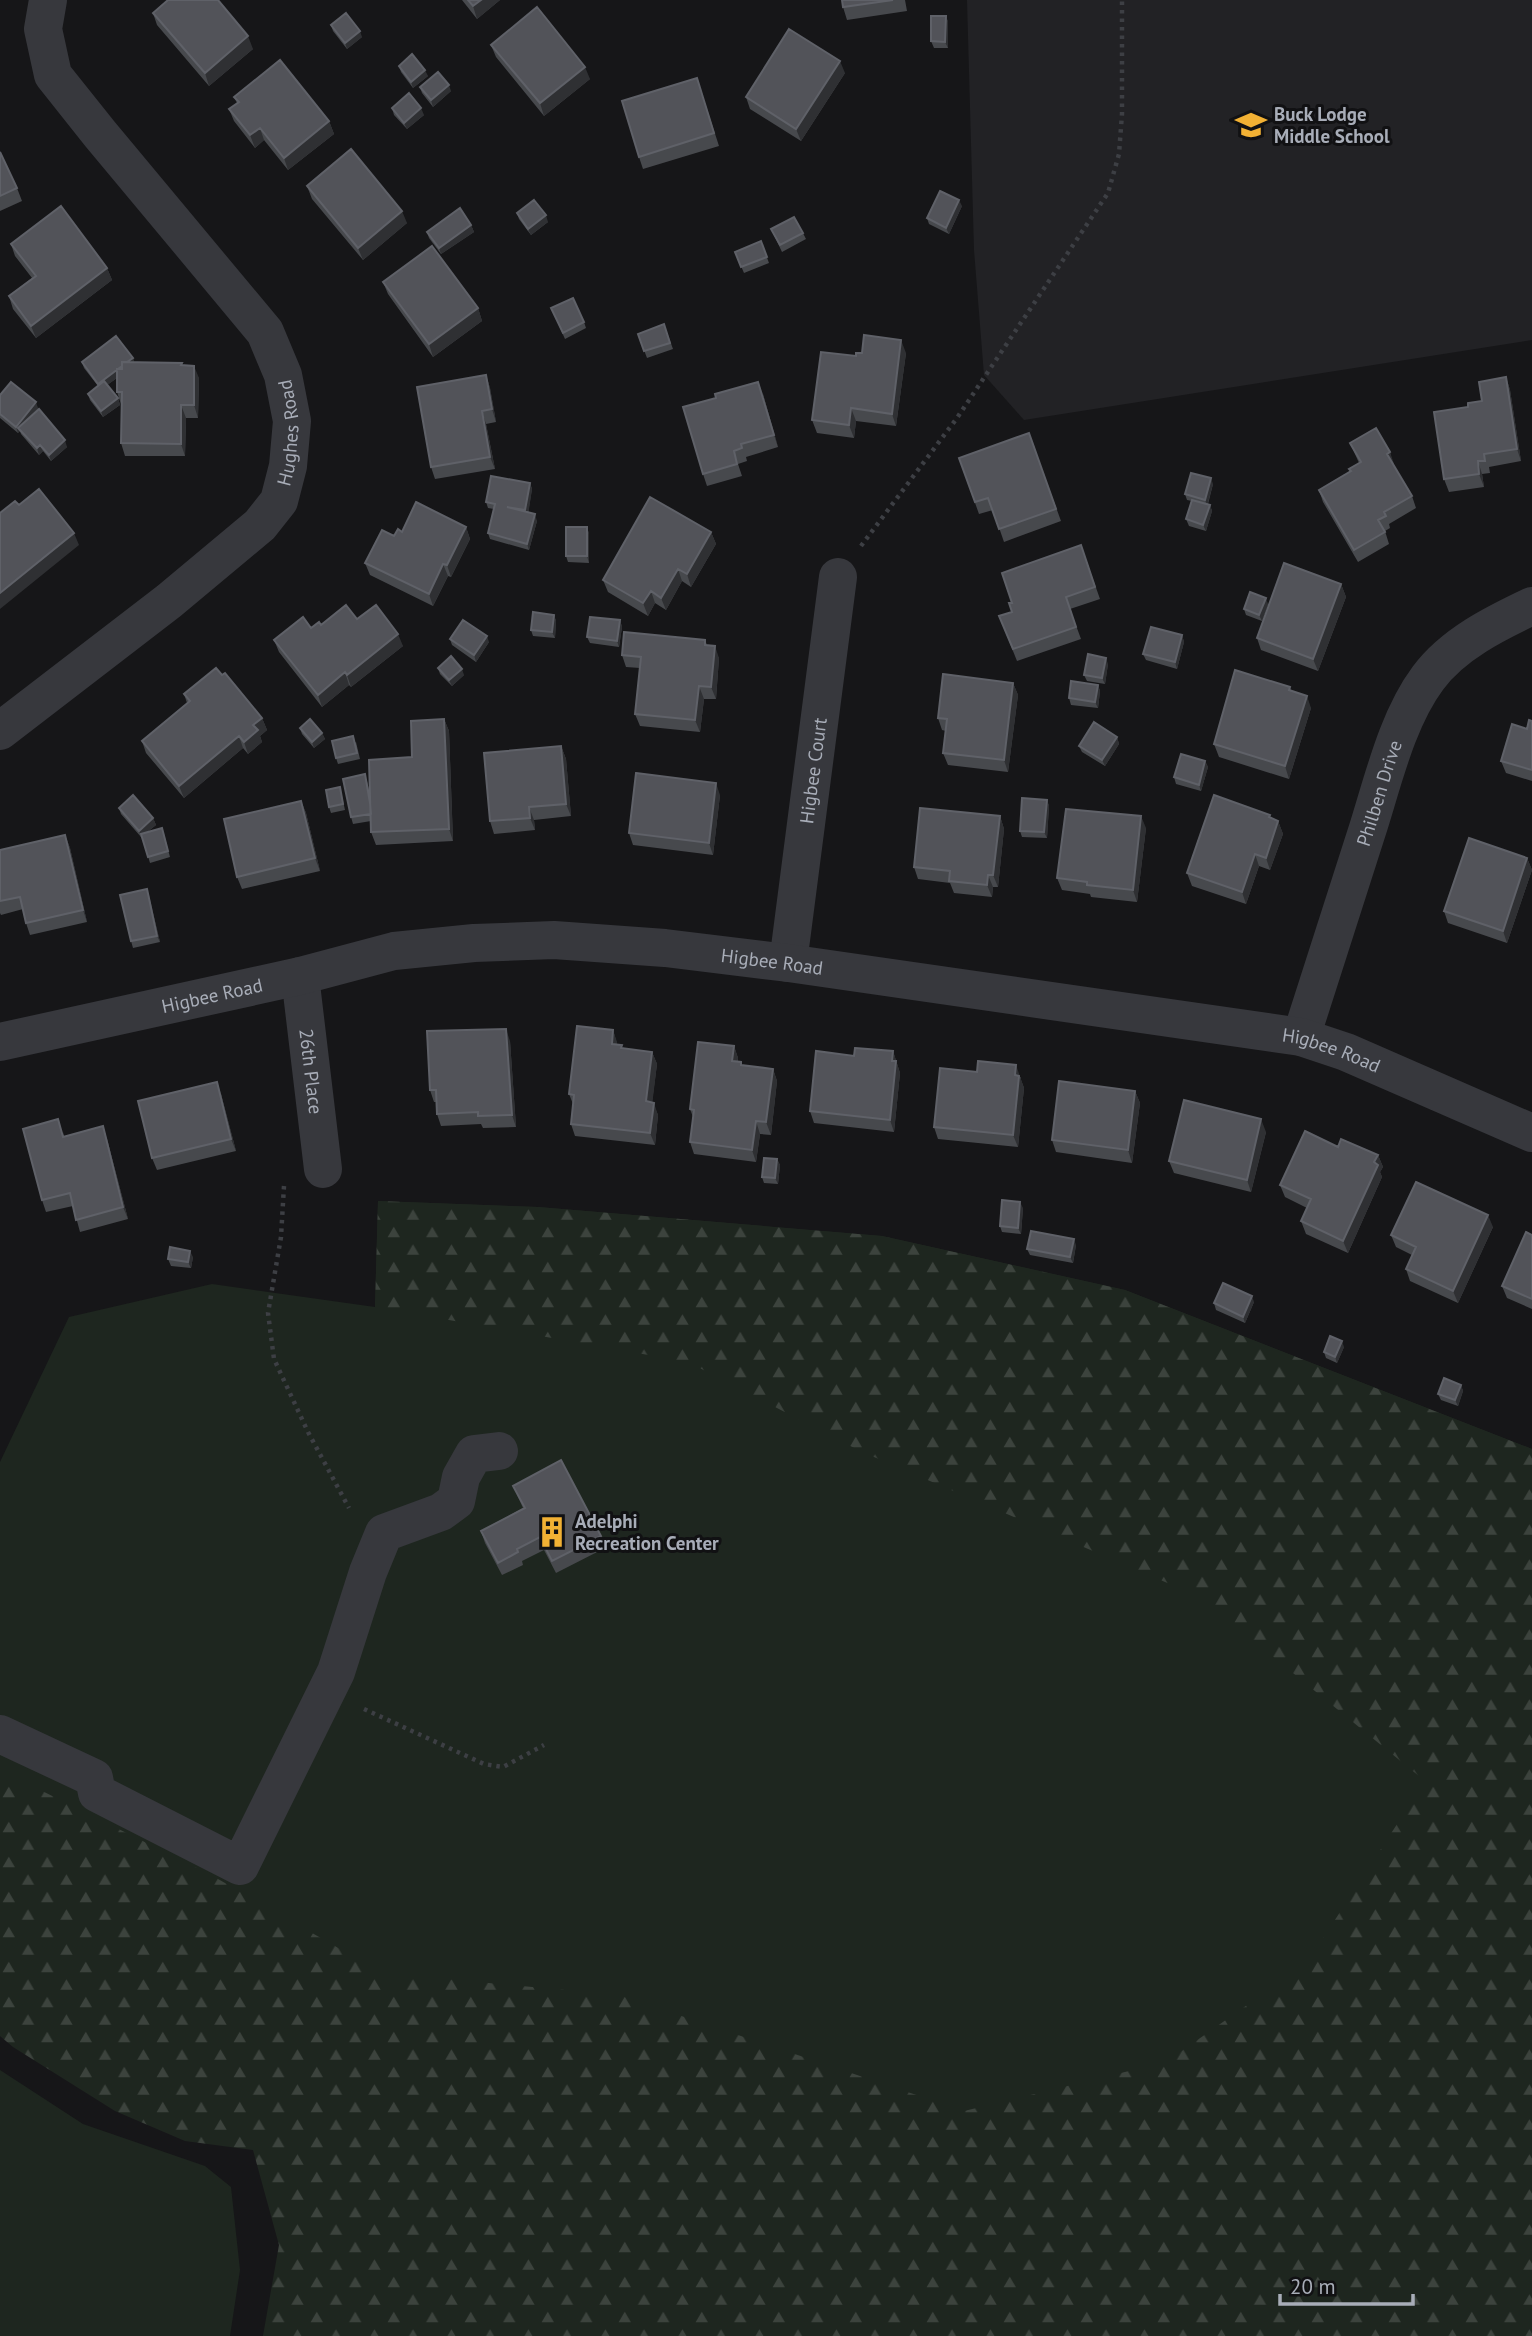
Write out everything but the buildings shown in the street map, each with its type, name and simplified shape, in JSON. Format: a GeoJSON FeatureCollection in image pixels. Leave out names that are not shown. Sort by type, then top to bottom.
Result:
{"type":"FeatureCollection","features":[{"type":"Feature","properties":{"kind":"street","name":"Hughes Road"},"geometry":{"type":"LineString","coordinates":[[0,731],[169,601],[260,525],[279,501],[288,466],[292,421],[283,375],[265,332],[53,75],[43,29],[48,0]]}},
{"type":"Feature","properties":{"kind":"street","name":"Higbee Court"},"geometry":{"type":"LineString","coordinates":[[788,963],[838,578]]}},
{"type":"Feature","properties":{"kind":"street","name":"Philben Drive"},"geometry":{"type":"LineString","coordinates":[[1301,1037],[1385,774],[1409,710],[1429,676],[1456,651],[1489,626],[1532,606]]}},
{"type":"Feature","properties":{"kind":"street","name":"Higbee Road"},"geometry":{"type":"LineString","coordinates":[[0,1042],[300,976],[394,951],[474,943],[554,940],[665,948],[788,963],[1301,1037],[1346,1052],[1532,1133]]}},
{"type":"Feature","properties":{"kind":"street","name":"26th Place"},"geometry":{"type":"LineString","coordinates":[[300,976],[322,1163]]}},
{"type":"Feature","properties":{"kind":"street"},"geometry":{"type":"LineString","coordinates":[[0,1734],[94,1778],[97,1793],[240,1866],[336,1672],[368,1572],[384,1533],[441,1512],[456,1501],[461,1477],[474,1454],[499,1451]]}},
{"type":"Feature","properties":{"kind":"path"},"geometry":{"type":"LineString","coordinates":[[838,578],[957,418],[1108,194],[1119,154],[1122,114],[1122,0]]}},
{"type":"Feature","properties":{"kind":"path"},"geometry":{"type":"LineString","coordinates":[[322,1163],[286,1163],[281,1237],[268,1313],[274,1359],[308,1432],[349,1508],[384,1533]]}},
{"type":"Feature","properties":{"kind":"path"},"geometry":{"type":"LineString","coordinates":[[326,1691],[484,1765],[503,1767],[544,1745]]}},
{"type":"Feature","properties":{"kind":"shaded area","name":"Buck Lodge Middle School"},"geometry":{"type":"Polygon","coordinates":[[[967,0],[1532,0],[1532,340],[1024,420],[984,375],[974,250],[967,0]]]}},
{"type":"Feature","properties":{"kind":"green space"},"geometry":{"type":"Polygon","coordinates":[[[378,1201],[538,1207],[882,1236],[1125,1290],[1532,1449],[1532,1667],[1238,2141],[945,2211],[0,1879],[0,1462],[69,1317],[212,1284],[375,1307],[378,1201]]]}},
{"type":"Feature","properties":{"kind":"green space"},"geometry":{"type":"Polygon","coordinates":[[[378,1201],[538,1207],[882,1236],[1125,1290],[1532,1449],[1532,2336],[263,2336],[279,2245],[253,2150],[185,2141],[115,2111],[13,2047],[0,2036],[0,1770],[211,1875],[382,1973],[619,1995],[964,2111],[1166,2062],[1307,1963],[1425,1781],[1200,1597],[860,1451],[688,1362],[375,1307],[378,1201]]]}},
{"type":"Feature","properties":{"kind":"green space"},"geometry":{"type":"Polygon","coordinates":[[[0,2070],[83,2124],[205,2166],[231,2187],[240,2270],[230,2336],[0,2336],[0,2070]]]}},
{"type":"Feature","properties":{"kind":"place","name":"Buck Lodge Middle School"},"geometry":{"type":"Point","coordinates":[1251,125]}},
{"type":"Feature","properties":{"kind":"place","name":"Adelphi Recreation Center"},"geometry":{"type":"Point","coordinates":[552,1532]}}]}
